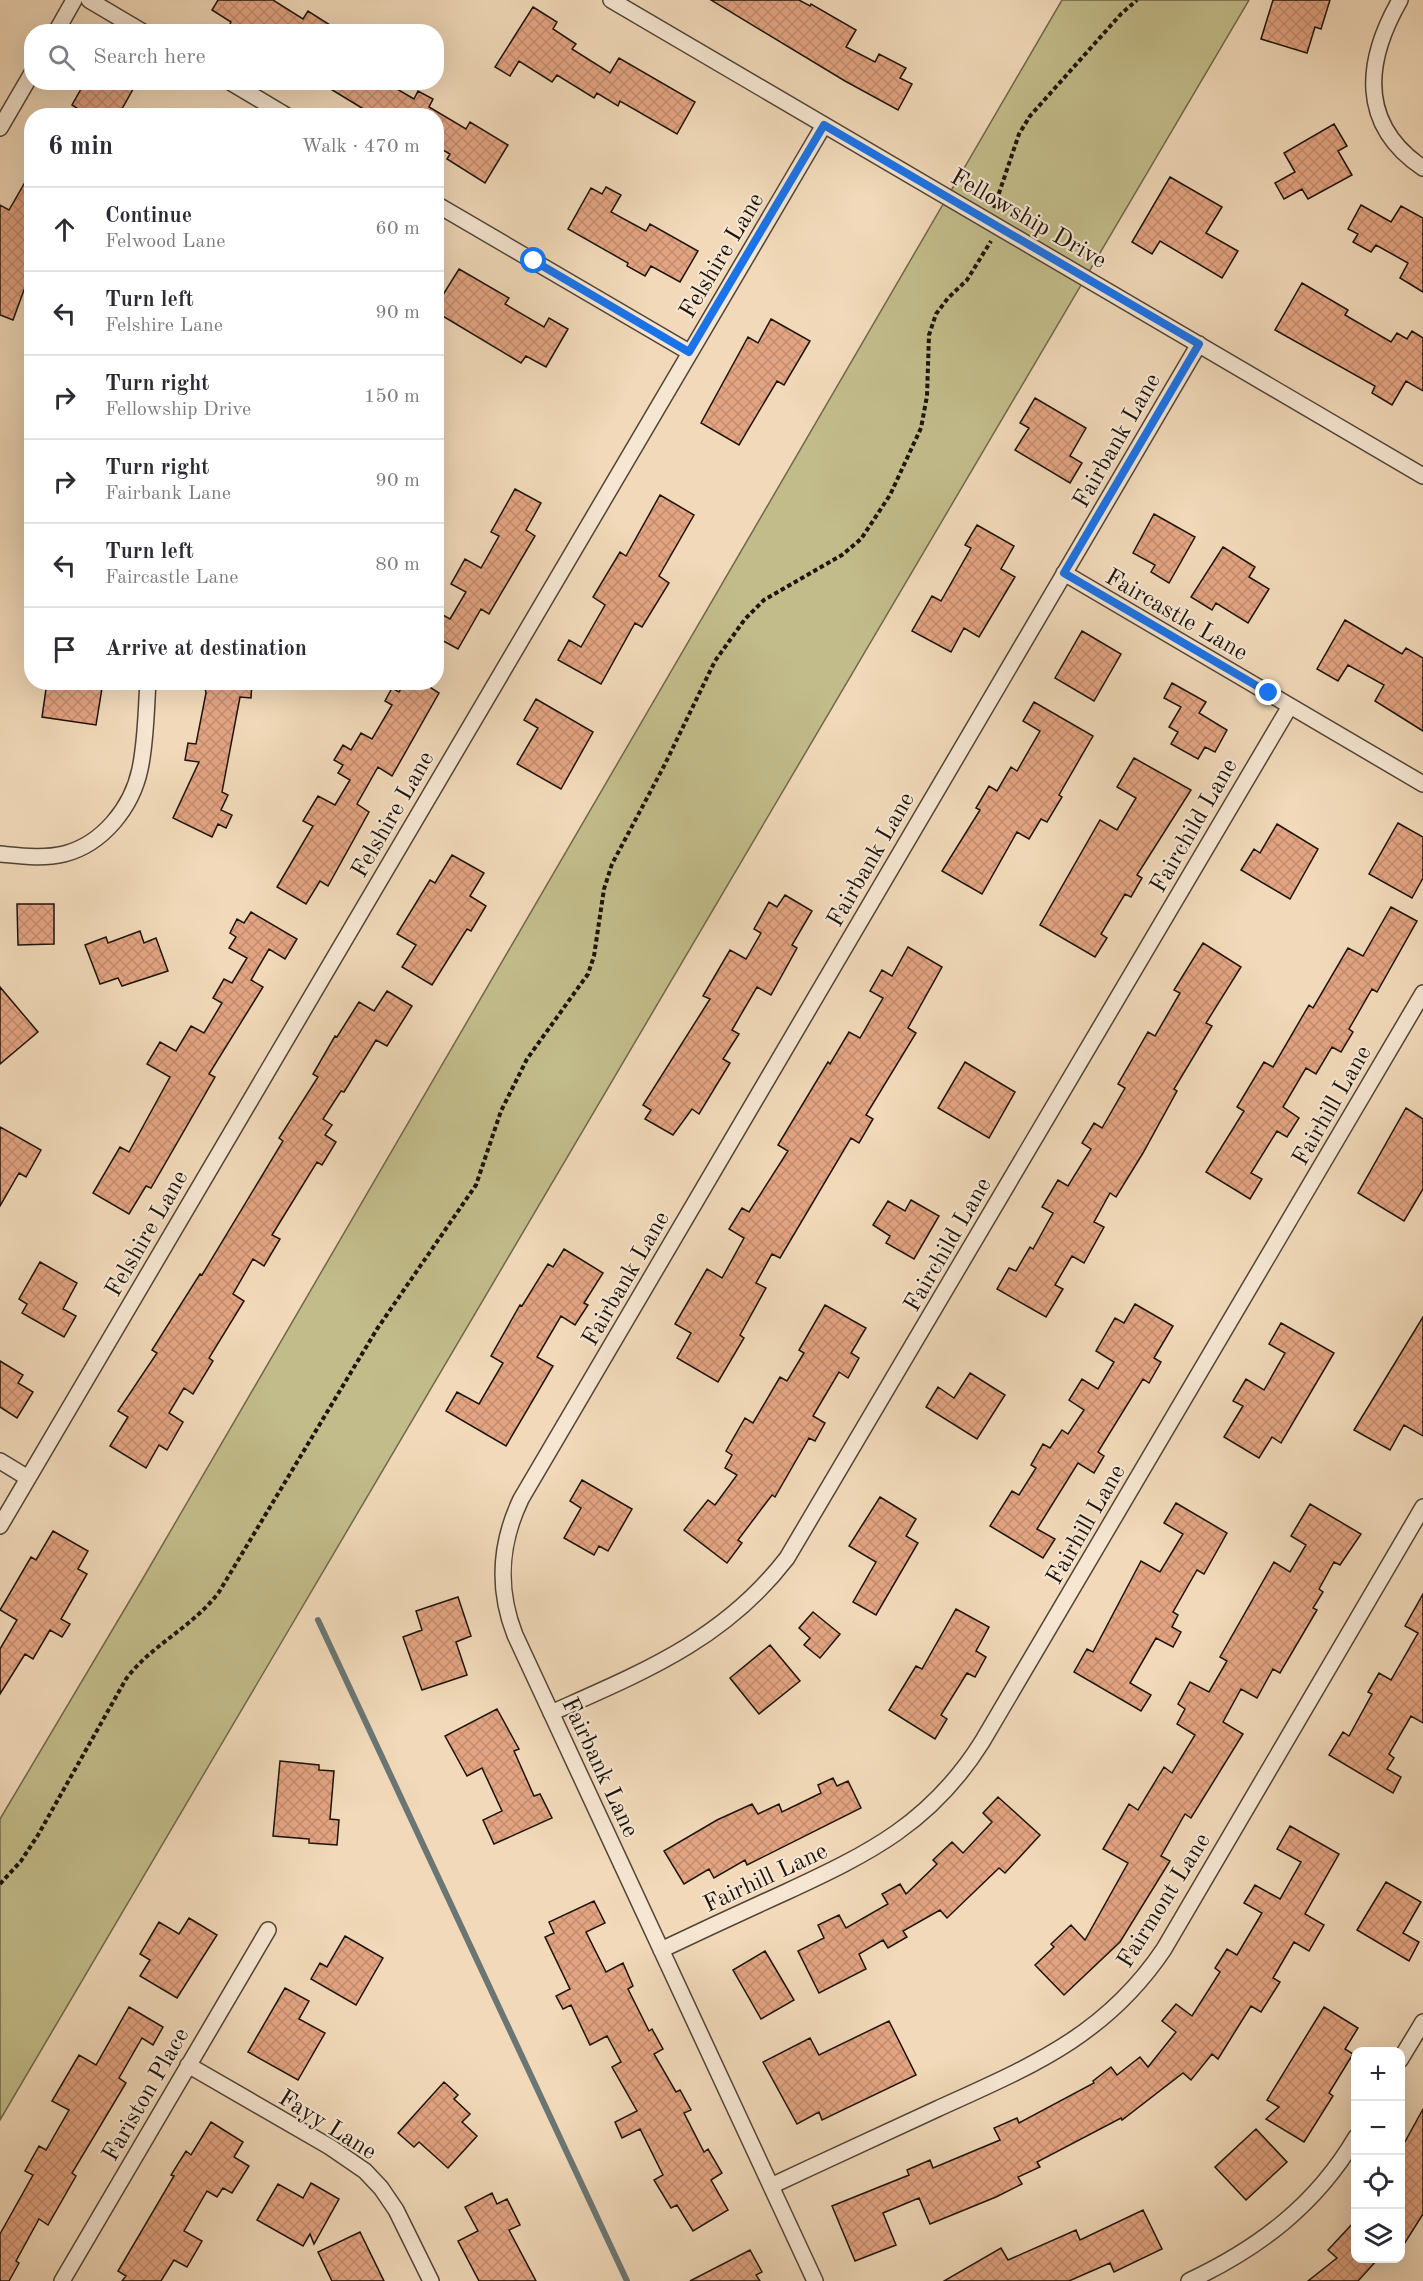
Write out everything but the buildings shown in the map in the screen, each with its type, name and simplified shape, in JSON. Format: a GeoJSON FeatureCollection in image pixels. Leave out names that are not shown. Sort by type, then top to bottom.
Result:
{"type":"FeatureCollection","features":[{"type":"Feature","properties":{"kind":"street"},"geometry":{"type":"LineString","coordinates":[[60,24],[74,0]]}},
{"type":"Feature","properties":{"kind":"street"},"geometry":{"type":"LineString","coordinates":[[89,0],[130,24]]}},
{"type":"Feature","properties":{"kind":"street","name":"Fellowship Drive"},"geometry":{"type":"LineString","coordinates":[[611,0],[1423,476]]}},
{"type":"Feature","properties":{"kind":"street"},"geometry":{"type":"LineString","coordinates":[[1401,0],[1379,45],[1373,88],[1386,129],[1404,153],[1423,168]]}},
{"type":"Feature","properties":{"kind":"street"},"geometry":{"type":"LineString","coordinates":[[0,128],[24,87]]}},
{"type":"Feature","properties":{"kind":"street"},"geometry":{"type":"LineString","coordinates":[[243,90],[274,108]]}},
{"type":"Feature","properties":{"kind":"street","name":"Felshire Lane"},"geometry":{"type":"LineString","coordinates":[[0,1526],[824,125]]}},
{"type":"Feature","properties":{"kind":"street"},"geometry":{"type":"LineString","coordinates":[[444,209],[689,352]]}},
{"type":"Feature","properties":{"kind":"street","name":"Fairbank Lane"},"geometry":{"type":"LineString","coordinates":[[815,2281],[515,1635],[503,1593],[504,1552],[515,1511],[1199,344]]}},
{"type":"Feature","properties":{"kind":"street","name":"Faircastle Lane"},"geometry":{"type":"LineString","coordinates":[[1064,573],[1423,784]]}},
{"type":"Feature","properties":{"kind":"street"},"geometry":{"type":"LineString","coordinates":[[0,854],[62,854],[86,844],[113,822],[128,800],[138,777],[147,690]]}},
{"type":"Feature","properties":{"kind":"street","name":"Fairchild Lane"},"geometry":{"type":"LineString","coordinates":[[551,1713],[660,1664],[700,1640],[749,1601],[787,1558],[1290,705]]}},
{"type":"Feature","properties":{"kind":"street","name":"Fairhill Lane"},"geometry":{"type":"LineString","coordinates":[[661,1950],[873,1850],[926,1810],[961,1774],[988,1732],[1423,993]]}},
{"type":"Feature","properties":{"kind":"street"},"geometry":{"type":"LineString","coordinates":[[0,1461],[28,1478]]}},
{"type":"Feature","properties":{"kind":"street","name":"Fairmont Lane"},"geometry":{"type":"LineString","coordinates":[[771,2186],[1036,2064],[1080,2037],[1130,1993],[1164,1949],[1423,1507]]}},
{"type":"Feature","properties":{"kind":"street","name":"Fariston Place"},"geometry":{"type":"LineString","coordinates":[[62,2281],[268,1930]]}},
{"type":"Feature","properties":{"kind":"street"},"geometry":{"type":"LineString","coordinates":[[1405,2053],[1423,2022]]}},
{"type":"Feature","properties":{"kind":"street","name":"Fayy Lane"},"geometry":{"type":"LineString","coordinates":[[188,2065],[330,2147],[365,2171],[381,2188],[396,2210],[430,2281]]}},
{"type":"Feature","properties":{"kind":"street"},"geometry":{"type":"LineString","coordinates":[[1188,2281],[1240,2255],[1288,2220],[1325,2182],[1351,2144]]}},
{"type":"Feature","properties":{"kind":"path"},"geometry":{"type":"LineString","coordinates":[[993,211],[1019,134],[1030,116],[1121,14],[1137,0]]}},
{"type":"Feature","properties":{"kind":"path"},"geometry":{"type":"LineString","coordinates":[[0,1884],[21,1861],[38,1835],[101,1720],[137,1665],[203,1613],[219,1592],[298,1466],[377,1329],[476,1185],[501,1111],[527,1059],[588,974],[594,957],[604,889],[612,864],[664,766],[705,678],[728,639],[764,600],[842,555],[861,539],[877,517],[921,428],[927,396],[929,335],[936,314],[948,298],[967,280],[993,236]]}},
{"type":"Feature","properties":{"kind":"shaded area"},"geometry":{"type":"Polygon","coordinates":[[[1062,0],[1249,0],[0,2120],[0,1819],[142,1580],[1062,0]]]}},
{"type":"Feature","properties":{"kind":"waterway"},"geometry":{"type":"LineString","coordinates":[[318,1620],[627,2281]]}},
{"type":"Feature","properties":{"kind":"route"},"geometry":{"type":"LineString","coordinates":[[534,261],[689,352],[824,125],[1199,344],[1064,573],[1269,693]]}}]}
